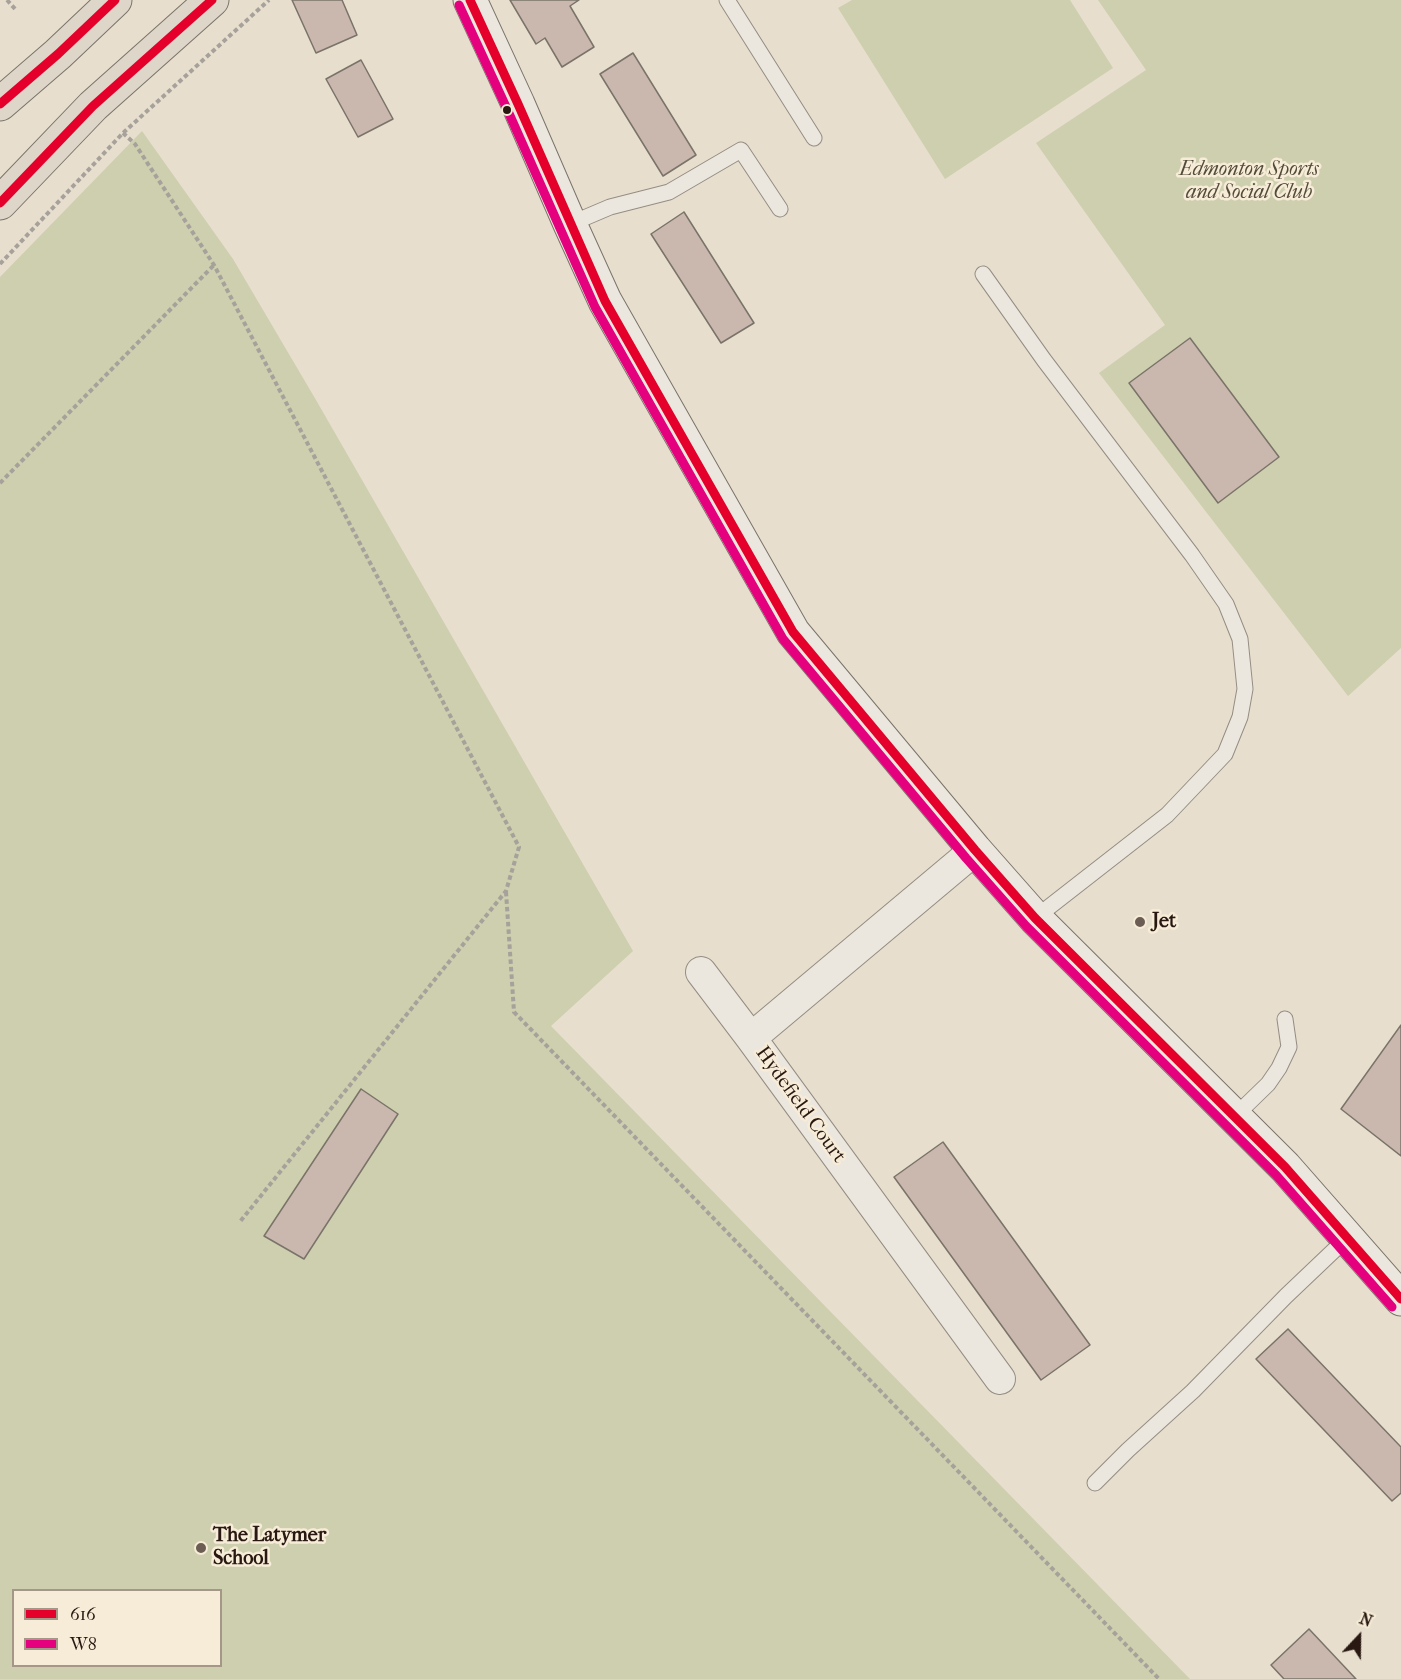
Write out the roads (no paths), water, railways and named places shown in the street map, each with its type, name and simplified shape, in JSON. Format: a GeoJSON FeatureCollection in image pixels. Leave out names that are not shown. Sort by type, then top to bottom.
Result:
{"type":"FeatureCollection","features":[{"type":"Feature","properties":{"kind":"highway"},"geometry":{"type":"LineString","coordinates":[[0,104],[58,54],[115,0]]}},
{"type":"Feature","properties":{"kind":"highway"},"geometry":{"type":"LineString","coordinates":[[0,203],[93,106],[212,0]]}},
{"type":"Feature","properties":{"kind":"main road"},"geometry":{"type":"LineString","coordinates":[[478,4],[518,104],[605,301],[793,632],[975,850],[1035,918],[1285,1167],[1401,1299]]}},
{"type":"Feature","properties":{"kind":"street","name":"Hydefield Court"},"geometry":{"type":"LineString","coordinates":[[975,850],[751,1038],[1000,1379]]}},
{"type":"Feature","properties":{"kind":"street"},"geometry":{"type":"LineString","coordinates":[[701,972],[751,1038]]}},
{"type":"Feature","properties":{"kind":"lane"},"geometry":{"type":"LineString","coordinates":[[727,0],[814,138]]}},
{"type":"Feature","properties":{"kind":"lane"},"geometry":{"type":"LineString","coordinates":[[570,224],[610,207],[669,192],[741,150],[780,209]]}},
{"type":"Feature","properties":{"kind":"lane"},"geometry":{"type":"LineString","coordinates":[[983,274],[1071,397],[1192,555],[1226,604],[1240,639],[1245,689],[1240,717],[1225,754],[1167,814],[1035,918]]}},
{"type":"Feature","properties":{"kind":"lane"},"geometry":{"type":"LineString","coordinates":[[1234,1117],[1268,1084],[1279,1068],[1289,1047],[1285,1019]]}},
{"type":"Feature","properties":{"kind":"lane"},"geometry":{"type":"LineString","coordinates":[[1095,1483],[1193,1391],[1286,1296],[1347,1238]]}},
{"type":"Feature","properties":{"kind":"place","name":"Jet"},"geometry":{"type":"Point","coordinates":[1140,922]}},
{"type":"Feature","properties":{"kind":"place","name":"The Latymer School"},"geometry":{"type":"Point","coordinates":[201,1548]}},
{"type":"Feature","properties":{"kind":"park label","name":"Edmonton Sports and Social Club"},"geometry":{"type":"Point","coordinates":[1249,182]}}]}
